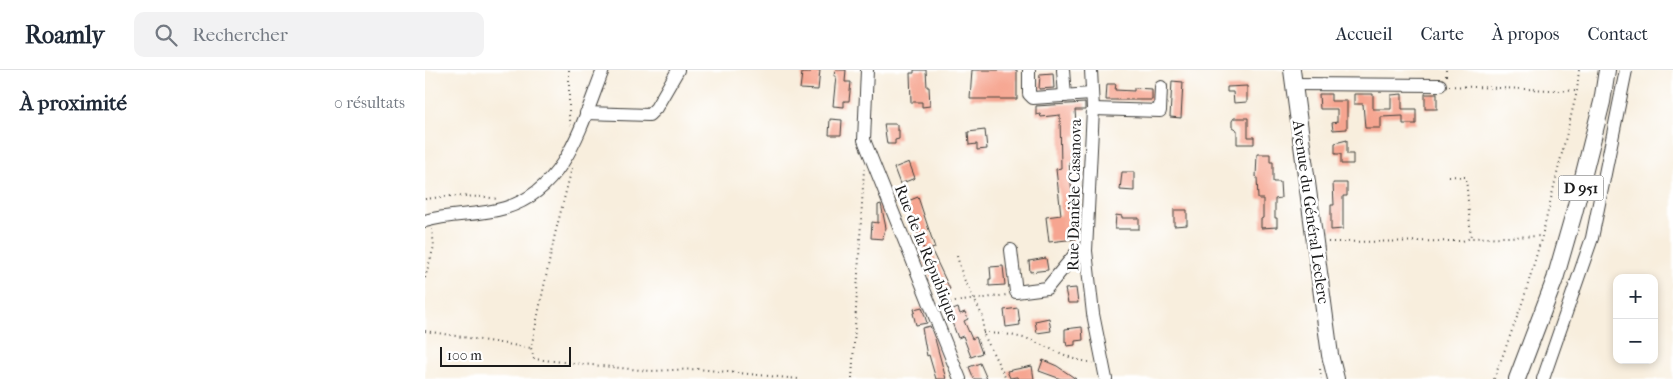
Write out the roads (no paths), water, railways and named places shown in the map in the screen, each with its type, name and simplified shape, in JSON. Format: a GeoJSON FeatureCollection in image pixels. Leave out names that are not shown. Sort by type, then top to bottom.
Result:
{"type":"FeatureCollection","features":[{"type":"Feature","properties":{"kind":"main road","name":"D 951"},"geometry":{"type":"LineString","coordinates":[[1545,303],[1554,255],[1576,171],[1597,70]]}},
{"type":"Feature","properties":{"kind":"main road","name":"D 951"},"geometry":{"type":"LineString","coordinates":[[1517,379],[1555,279],[1575,213],[1602,102],[1607,70]]}},
{"type":"Feature","properties":{"kind":"main road","name":"Avenue du Général Leclerc"},"geometry":{"type":"LineString","coordinates":[[1293,77],[1330,355],[1336,379]]}},
{"type":"Feature","properties":{"kind":"street"},"geometry":{"type":"LineString","coordinates":[[428,220],[489,212],[518,203],[532,196],[547,184],[557,172],[579,131],[603,70]]}},
{"type":"Feature","properties":{"kind":"street"},"geometry":{"type":"LineString","coordinates":[[586,113],[649,115],[657,108],[678,70]]}},
{"type":"Feature","properties":{"kind":"street","name":"Rue de la République"},"geometry":{"type":"LineString","coordinates":[[867,70],[864,140],[961,379]]}},
{"type":"Feature","properties":{"kind":"street"},"geometry":{"type":"LineString","coordinates":[[1029,70],[1029,94],[1033,98],[1091,94]]}},
{"type":"Feature","properties":{"kind":"street"},"geometry":{"type":"LineString","coordinates":[[1063,70],[1065,96]]}},
{"type":"Feature","properties":{"kind":"street","name":"Rue Danièle Casanova"},"geometry":{"type":"LineString","coordinates":[[1091,70],[1093,109],[1086,251],[1093,314],[1105,373]]}},
{"type":"Feature","properties":{"kind":"street"},"geometry":{"type":"LineString","coordinates":[[1543,379],[1593,238],[1626,70]]}},
{"type":"Feature","properties":{"kind":"street"},"geometry":{"type":"LineString","coordinates":[[1293,77],[1440,85]]}},
{"type":"Feature","properties":{"kind":"street"},"geometry":{"type":"LineString","coordinates":[[1093,109],[1160,111],[1161,87]]}},
{"type":"Feature","properties":{"kind":"street"},"geometry":{"type":"LineString","coordinates":[[1011,250],[1016,292],[1047,288],[1076,253],[1086,251]]}}]}
